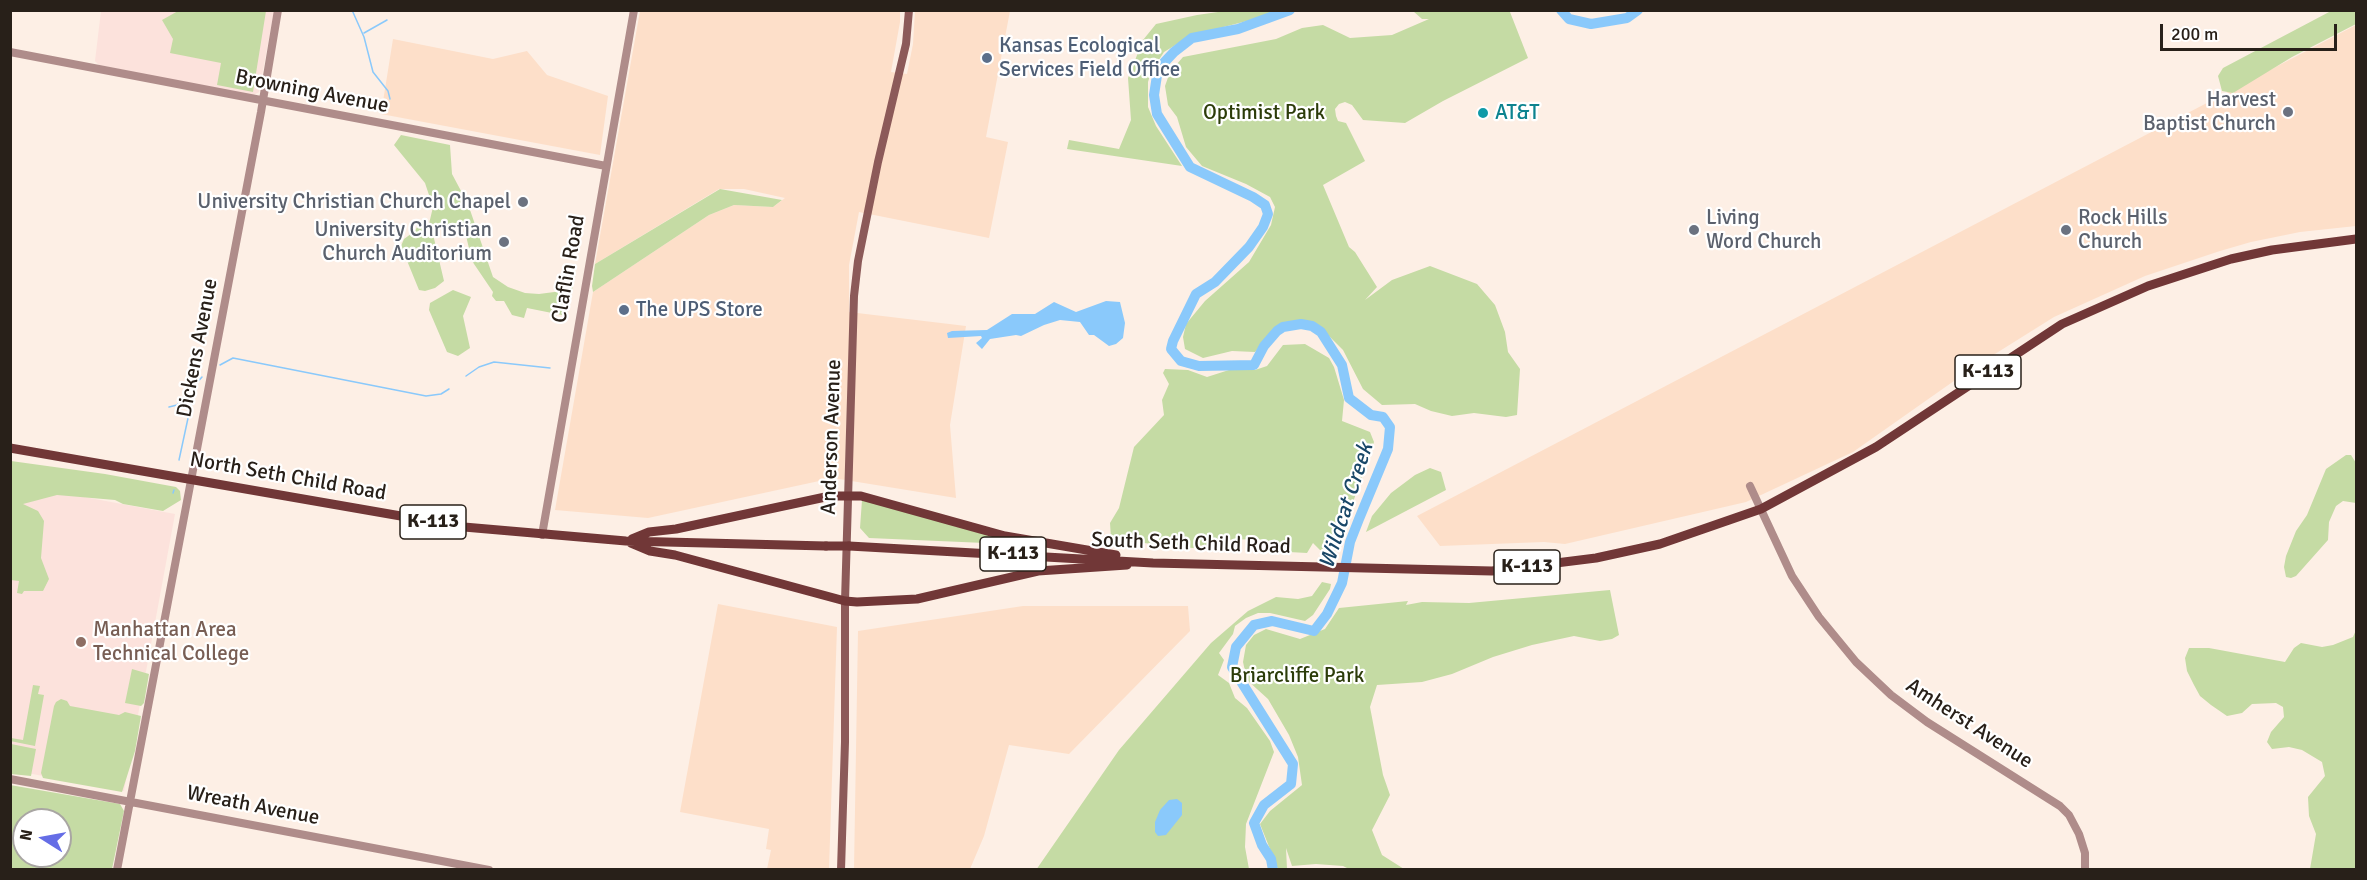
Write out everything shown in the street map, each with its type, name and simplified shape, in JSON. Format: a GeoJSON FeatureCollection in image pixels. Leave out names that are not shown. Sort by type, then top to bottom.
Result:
{"type":"FeatureCollection","features":[{"type":"Feature","properties":{"kind":"main road","name":"Anderson Avenue"},"geometry":{"type":"LineString","coordinates":[[841,870],[846,731],[845,602],[856,278],[878,162],[906,44],[909,10]]}},
{"type":"Feature","properties":{"kind":"main road","name":"South Seth Child Road"},"geometry":{"type":"LineString","coordinates":[[849,546],[1153,563],[1492,571],[1596,558],[1660,544],[1761,508],[1876,447],[2062,324],[2148,286],[2231,260],[2272,250],[2356,239]]}},
{"type":"Feature","properties":{"kind":"main road","name":"North Seth Child Road"},"geometry":{"type":"LineString","coordinates":[[10,448],[464,527],[627,541],[849,546]]}},
{"type":"Feature","properties":{"kind":"main road"},"geometry":{"type":"LineString","coordinates":[[627,541],[649,532],[676,529],[830,496],[861,496],[1005,536],[1153,563]]}},
{"type":"Feature","properties":{"kind":"main road"},"geometry":{"type":"LineString","coordinates":[[627,541],[650,551],[675,555],[845,602],[909,600],[1038,571],[1153,563]]}},
{"type":"Feature","properties":{"kind":"street","name":"Dickens Avenue"},"geometry":{"type":"LineString","coordinates":[[117,870],[263,100],[278,10]]}},
{"type":"Feature","properties":{"kind":"street","name":"Claflin Road"},"geometry":{"type":"LineString","coordinates":[[542,535],[634,10]]}},
{"type":"Feature","properties":{"kind":"street","name":"Browning Avenue"},"geometry":{"type":"LineString","coordinates":[[10,52],[606,166]]}},
{"type":"Feature","properties":{"kind":"street","name":"Amherst Avenue"},"geometry":{"type":"LineString","coordinates":[[1750,486],[1792,576],[1819,617],[1856,662],[1891,695],[1927,722],[2061,806],[2075,824],[2079,834],[2085,853],[2085,870]]}},
{"type":"Feature","properties":{"kind":"street","name":"Wreath Avenue"},"geometry":{"type":"LineString","coordinates":[[10,779],[489,870]]}},
{"type":"Feature","properties":{"kind":"shaded area"},"geometry":{"type":"Polygon","coordinates":[[[101,11],[274,11],[259,92],[252,96],[99,65],[95,61],[101,11]]]}},
{"type":"Feature","properties":{"kind":"shaded area"},"geometry":{"type":"Polygon","coordinates":[[[640,11],[900,11],[891,72],[907,74],[913,44],[915,11],[1010,11],[986,137],[1008,142],[989,238],[859,212],[849,265],[849,312],[966,326],[950,425],[956,498],[833,478],[648,518],[555,510],[593,292],[709,215],[734,205],[773,207],[785,198],[744,189],[719,189],[595,264],[640,11]]]}},
{"type":"Feature","properties":{"kind":"shaded area"},"geometry":{"type":"Polygon","coordinates":[[[2356,25],[2356,226],[2300,232],[2220,251],[2145,276],[2054,317],[1971,369],[1853,452],[1746,502],[1565,544],[1544,542],[1440,546],[1417,516],[2356,25]]]}},
{"type":"Feature","properties":{"kind":"shaded area"},"geometry":{"type":"Polygon","coordinates":[[[393,39],[493,59],[527,51],[547,75],[608,96],[600,155],[381,114],[393,39]]]}},
{"type":"Feature","properties":{"kind":"shaded area","name":"Manhattan Area Technical College"},"geometry":{"type":"Polygon","coordinates":[[[10,483],[175,514],[124,791],[11,770],[10,483]]]}},
{"type":"Feature","properties":{"kind":"shaded area"},"geometry":{"type":"Polygon","coordinates":[[[718,604],[837,627],[829,869],[767,869],[771,850],[766,849],[769,829],[680,812],[718,604]]]}},
{"type":"Feature","properties":{"kind":"shaded area"},"geometry":{"type":"Polygon","coordinates":[[[1023,606],[1188,606],[1190,631],[1069,754],[1009,745],[984,836],[970,869],[854,869],[858,631],[1023,606]]]}},
{"type":"Feature","properties":{"kind":"green space"},"geometry":{"type":"Polygon","coordinates":[[[1232,10],[1276,11],[1192,35],[1164,52],[1151,72],[1148,82],[1148,107],[1156,126],[1182,166],[1067,149],[1069,140],[1119,149],[1131,120],[1128,78],[1143,40],[1156,24],[1232,10]]]}},
{"type":"Feature","properties":{"kind":"green space"},"geometry":{"type":"Polygon","coordinates":[[[178,11],[266,11],[253,92],[217,85],[221,63],[170,53],[173,39],[162,20],[178,11]]]}},
{"type":"Feature","properties":{"kind":"green space","name":"Optimist Park"},"geometry":{"type":"Polygon","coordinates":[[[1413,11],[1516,11],[1510,12],[1528,58],[1405,123],[1363,120],[1352,105],[1345,102],[1339,104],[1335,109],[1338,121],[1346,123],[1365,161],[1323,185],[1349,247],[1355,252],[1377,287],[1365,300],[1392,280],[1430,266],[1477,284],[1495,305],[1505,332],[1508,352],[1520,369],[1517,415],[1506,417],[1474,413],[1452,416],[1415,404],[1382,405],[1363,389],[1343,350],[1317,324],[1299,320],[1275,327],[1255,352],[1232,351],[1203,358],[1185,349],[1183,337],[1186,324],[1205,301],[1249,262],[1271,225],[1275,207],[1270,197],[1246,184],[1202,166],[1186,147],[1177,117],[1168,105],[1165,86],[1170,72],[1183,57],[1276,39],[1302,28],[1323,25],[1350,38],[1392,35],[1429,19],[1422,19],[1413,11]]]}},
{"type":"Feature","properties":{"kind":"green space"},"geometry":{"type":"Polygon","coordinates":[[[2331,11],[2356,11],[2356,24],[2292,57],[2233,93],[2222,91],[2218,76],[2223,68],[2331,11]]]}},
{"type":"Feature","properties":{"kind":"green space"},"geometry":{"type":"Polygon","coordinates":[[[401,135],[450,145],[452,174],[468,204],[493,277],[508,287],[525,293],[539,294],[562,291],[564,274],[575,275],[567,316],[527,308],[524,318],[512,315],[504,301],[496,301],[492,296],[493,292],[472,261],[463,223],[432,230],[444,281],[435,288],[419,290],[401,246],[404,239],[415,231],[418,225],[429,224],[433,207],[425,183],[394,145],[401,135]]]}},
{"type":"Feature","properties":{"kind":"green space"},"geometry":{"type":"Polygon","coordinates":[[[720,189],[782,200],[773,207],[734,205],[709,215],[593,292],[595,264],[720,189]]]}},
{"type":"Feature","properties":{"kind":"green space"},"geometry":{"type":"Polygon","coordinates":[[[453,290],[471,297],[463,316],[470,348],[458,356],[447,352],[429,310],[430,303],[453,290]]]}},
{"type":"Feature","properties":{"kind":"green space"},"geometry":{"type":"Polygon","coordinates":[[[1305,344],[1329,358],[1334,367],[1344,400],[1342,421],[1370,432],[1374,442],[1351,508],[1342,516],[1339,530],[1342,543],[1334,553],[1320,550],[1313,543],[1307,553],[1289,552],[1259,539],[1221,540],[1214,548],[1203,545],[1193,548],[1111,538],[1110,523],[1119,508],[1134,447],[1164,415],[1162,400],[1169,384],[1163,373],[1165,369],[1188,370],[1207,377],[1229,370],[1255,370],[1267,366],[1283,345],[1305,344]]]}},
{"type":"Feature","properties":{"kind":"green space"},"geometry":{"type":"Polygon","coordinates":[[[2346,455],[2351,455],[2356,463],[2356,503],[2343,501],[2336,506],[2329,522],[2328,540],[2296,576],[2286,577],[2284,567],[2286,556],[2296,531],[2307,515],[2326,469],[2346,455]]]}},
{"type":"Feature","properties":{"kind":"green space"},"geometry":{"type":"Polygon","coordinates":[[[11,461],[176,487],[180,491],[181,500],[163,511],[123,504],[115,500],[57,495],[23,504],[38,511],[44,521],[41,558],[49,579],[43,591],[17,593],[19,581],[11,580],[11,461]]]}},
{"type":"Feature","properties":{"kind":"green space"},"geometry":{"type":"Polygon","coordinates":[[[1430,468],[1441,472],[1446,490],[1366,532],[1372,516],[1391,493],[1415,475],[1430,468]]]}},
{"type":"Feature","properties":{"kind":"green space"},"geometry":{"type":"Polygon","coordinates":[[[862,500],[1006,540],[1008,544],[869,538],[860,528],[862,500]]]}},
{"type":"Feature","properties":{"kind":"green space"},"geometry":{"type":"Polygon","coordinates":[[[1322,582],[1331,584],[1330,589],[1313,615],[1305,621],[1270,613],[1258,613],[1235,626],[1233,634],[1219,653],[1224,660],[1218,675],[1229,683],[1235,698],[1247,708],[1270,741],[1274,752],[1246,824],[1245,847],[1249,869],[1036,870],[1119,750],[1211,643],[1248,611],[1276,597],[1298,599],[1312,596],[1322,582]]]}},
{"type":"Feature","properties":{"kind":"green space","name":"Briarcliffe Park"},"geometry":{"type":"Polygon","coordinates":[[[1610,590],[1619,635],[1612,639],[1600,641],[1574,636],[1532,645],[1493,657],[1452,674],[1422,682],[1377,685],[1370,707],[1383,775],[1390,795],[1372,830],[1382,855],[1404,869],[1349,869],[1343,866],[1316,864],[1292,866],[1286,848],[1287,869],[1278,869],[1260,824],[1270,811],[1302,785],[1298,757],[1289,735],[1268,699],[1247,680],[1243,662],[1246,645],[1254,635],[1266,629],[1300,639],[1325,629],[1339,608],[1408,601],[1406,605],[1422,602],[1469,603],[1610,590]]]}},
{"type":"Feature","properties":{"kind":"green space"},"geometry":{"type":"Polygon","coordinates":[[[2356,630],[2356,869],[2310,869],[2316,834],[2309,816],[2308,797],[2325,776],[2322,762],[2302,750],[2289,747],[2272,749],[2267,742],[2271,732],[2284,717],[2283,707],[2276,703],[2252,704],[2242,713],[2227,716],[2211,705],[2200,696],[2187,671],[2185,658],[2189,648],[2209,648],[2285,662],[2294,648],[2301,643],[2322,647],[2333,645],[2353,637],[2356,630]]]}},
{"type":"Feature","properties":{"kind":"green space"},"geometry":{"type":"Polygon","coordinates":[[[132,669],[149,674],[144,703],[141,706],[125,703],[132,669]]]}},
{"type":"Feature","properties":{"kind":"green space"},"geometry":{"type":"Polygon","coordinates":[[[33,685],[40,686],[38,694],[44,695],[35,746],[10,741],[11,738],[23,740],[33,685]]]}},
{"type":"Feature","properties":{"kind":"green space"},"geometry":{"type":"Polygon","coordinates":[[[61,699],[67,701],[70,706],[119,715],[125,712],[141,716],[135,751],[122,792],[43,778],[41,773],[54,706],[61,699]]]}},
{"type":"Feature","properties":{"kind":"green space"},"geometry":{"type":"Polygon","coordinates":[[[11,744],[36,749],[31,776],[11,774],[11,744]]]}},
{"type":"Feature","properties":{"kind":"green space"},"geometry":{"type":"Polygon","coordinates":[[[10,785],[120,804],[124,811],[112,869],[11,869],[10,785]]]}},
{"type":"Feature","properties":{"kind":"water"},"geometry":{"type":"Polygon","coordinates":[[[1106,301],[1120,302],[1125,323],[1123,338],[1109,346],[1094,335],[1089,335],[1080,322],[1060,320],[1021,336],[990,339],[982,349],[976,343],[982,338],[981,336],[948,338],[947,333],[952,331],[987,330],[1012,314],[1035,314],[1054,302],[1076,312],[1106,301]]]}},
{"type":"Feature","properties":{"kind":"water"},"geometry":{"type":"Polygon","coordinates":[[[1177,799],[1182,803],[1182,815],[1166,835],[1158,836],[1155,832],[1155,822],[1160,810],[1169,800],[1177,799]]]}},
{"type":"Feature","properties":{"kind":"waterway"},"geometry":{"type":"LineString","coordinates":[[352,10],[364,37],[373,72],[388,91],[390,99]]}},
{"type":"Feature","properties":{"kind":"waterway","name":"Wildcat Creek"},"geometry":{"type":"LineString","coordinates":[[1273,870],[1271,859],[1262,845],[1254,823],[1264,805],[1291,784],[1293,764],[1232,667],[1236,647],[1254,625],[1272,621],[1314,631],[1327,614],[1342,583],[1350,542],[1388,449],[1390,427],[1383,417],[1371,415],[1349,398],[1342,365],[1321,332],[1312,326],[1301,324],[1283,327],[1277,331],[1264,346],[1254,365],[1199,366],[1181,361],[1171,349],[1196,294],[1215,282],[1249,247],[1263,227],[1268,214],[1265,205],[1253,197],[1190,167],[1157,114],[1154,95],[1158,69],[1192,38],[1238,29],[1290,10]]}},
{"type":"Feature","properties":{"kind":"waterway","name":"Wildcat Creek"},"geometry":{"type":"LineString","coordinates":[[1561,10],[1569,19],[1591,24],[1627,18],[1638,10]]}},
{"type":"Feature","properties":{"kind":"waterway"},"geometry":{"type":"LineString","coordinates":[[364,33],[387,20]]}},
{"type":"Feature","properties":{"kind":"waterway"},"geometry":{"type":"LineString","coordinates":[[220,365],[233,358],[426,396],[441,394],[449,389]]}},
{"type":"Feature","properties":{"kind":"waterway"},"geometry":{"type":"LineString","coordinates":[[466,376],[479,367],[494,362],[550,368]]}},
{"type":"Feature","properties":{"kind":"waterway"},"geometry":{"type":"LineString","coordinates":[[169,407],[177,405],[202,377]]}},
{"type":"Feature","properties":{"kind":"waterway"},"geometry":{"type":"LineString","coordinates":[[179,460],[196,381]]}},
{"type":"Feature","properties":{"kind":"place","name":"Kansas Ecological Services Field Office"},"geometry":{"type":"Point","coordinates":[987,58]}},
{"type":"Feature","properties":{"kind":"place","name":"Harvest Baptist Church"},"geometry":{"type":"Point","coordinates":[2288,112]}},
{"type":"Feature","properties":{"kind":"place","name":"AT&T"},"geometry":{"type":"Point","coordinates":[1483,113]}},
{"type":"Feature","properties":{"kind":"place","name":"University Christian Church Chapel"},"geometry":{"type":"Point","coordinates":[523,202]}},
{"type":"Feature","properties":{"kind":"place","name":"Living Word Church"},"geometry":{"type":"Point","coordinates":[1694,230]}},
{"type":"Feature","properties":{"kind":"place","name":"Rock Hills Church"},"geometry":{"type":"Point","coordinates":[2066,230]}},
{"type":"Feature","properties":{"kind":"place","name":"University Christian Church Auditorium"},"geometry":{"type":"Point","coordinates":[504,242]}},
{"type":"Feature","properties":{"kind":"place","name":"The UPS Store"},"geometry":{"type":"Point","coordinates":[624,310]}},
{"type":"Feature","properties":{"kind":"place","name":"Manhattan Area Technical College"},"geometry":{"type":"Point","coordinates":[81,642]}}]}
